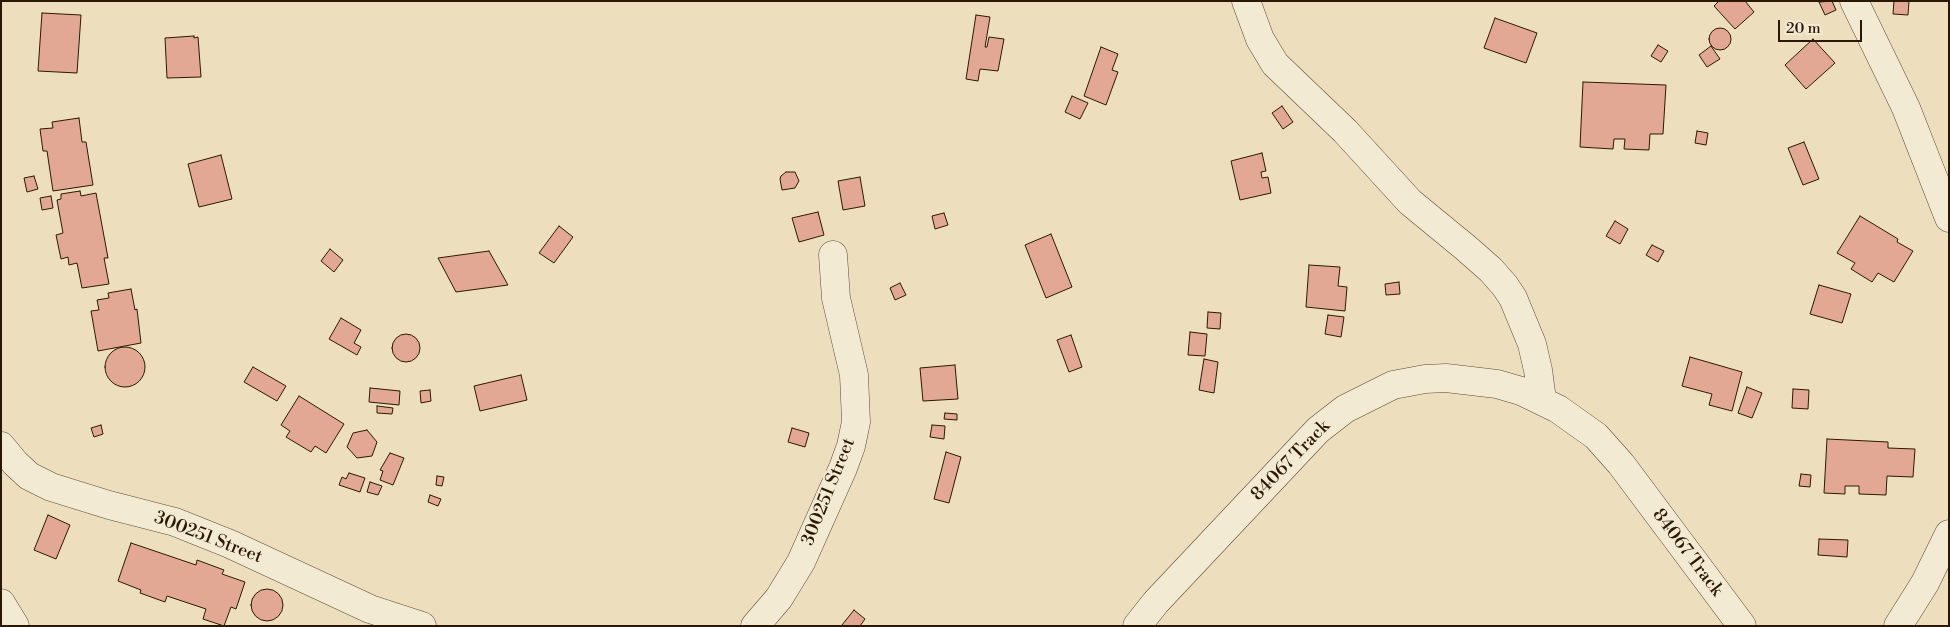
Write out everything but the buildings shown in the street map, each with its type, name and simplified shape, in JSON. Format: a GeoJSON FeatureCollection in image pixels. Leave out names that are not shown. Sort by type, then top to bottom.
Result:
{"type":"FeatureCollection","features":[{"type":"Feature","properties":{"kind":"street"},"geometry":{"type":"LineString","coordinates":[[1246,1],[1260,39],[1275,64],[1345,131],[1410,202],[1491,270],[1513,298],[1532,344],[1542,400]]}},
{"type":"Feature","properties":{"kind":"street"},"geometry":{"type":"LineString","coordinates":[[1854,1],[1906,108],[1949,218]]}},
{"type":"Feature","properties":{"kind":"street","name":"300251 Street"},"geometry":{"type":"LineString","coordinates":[[755,626],[779,598],[801,562],[851,446],[856,422],[854,375],[836,298],[833,255]]}},
{"type":"Feature","properties":{"kind":"street","name":"84067 Track"},"geometry":{"type":"LineString","coordinates":[[1137,626],[1156,602],[1318,430],[1345,409],[1393,385],[1439,378],[1497,384],[1521,391],[1542,400],[1596,436],[1621,464],[1742,626]]}},
{"type":"Feature","properties":{"kind":"street","name":"300251 Street"},"geometry":{"type":"LineString","coordinates":[[1,446],[14,462],[30,476],[51,487],[109,505],[175,522],[230,544],[370,609],[422,626]]}},
{"type":"Feature","properties":{"kind":"street"},"geometry":{"type":"LineString","coordinates":[[1898,626],[1926,583],[1949,534]]}},
{"type":"Feature","properties":{"kind":"street"},"geometry":{"type":"LineString","coordinates":[[1,603],[15,626]]}}]}
